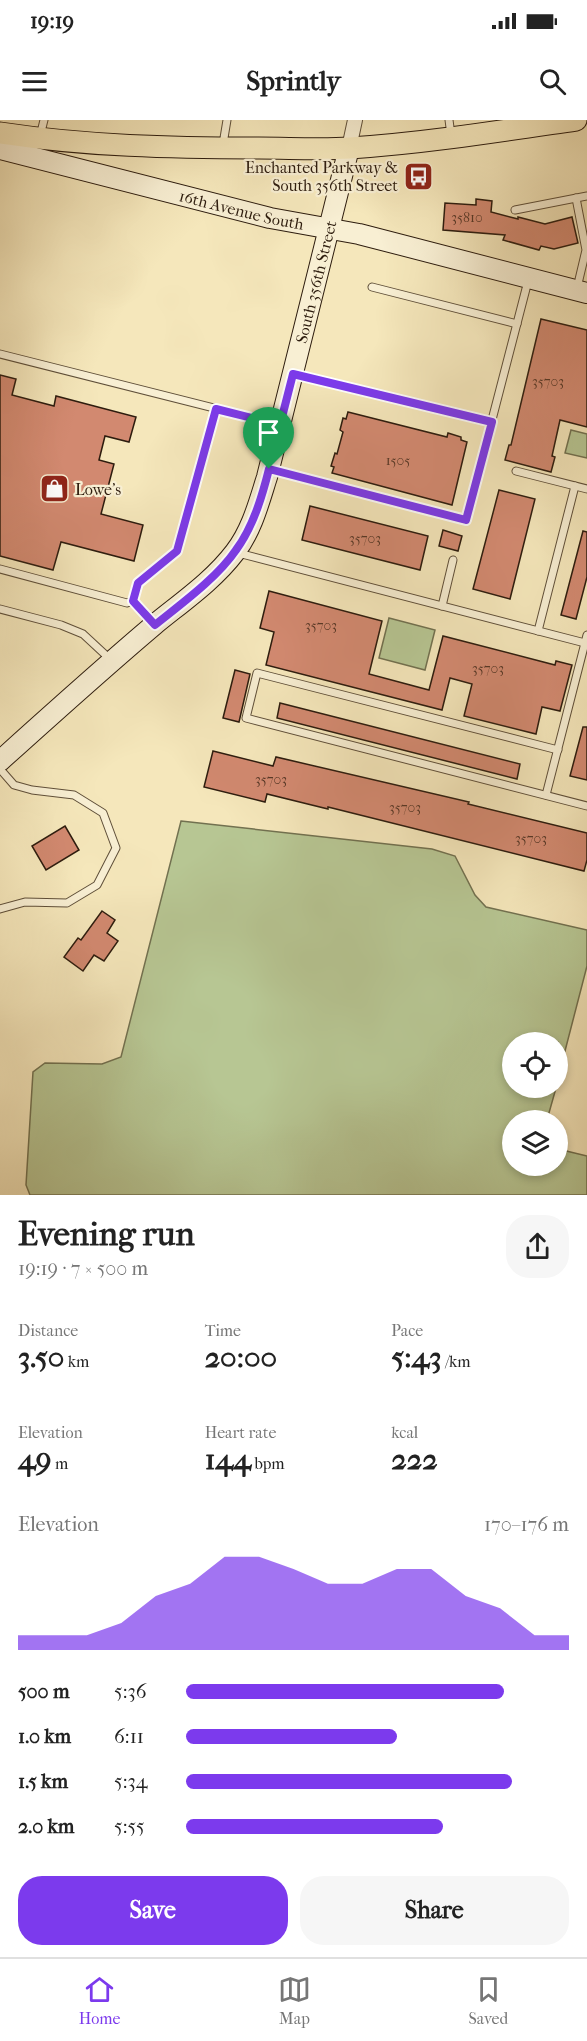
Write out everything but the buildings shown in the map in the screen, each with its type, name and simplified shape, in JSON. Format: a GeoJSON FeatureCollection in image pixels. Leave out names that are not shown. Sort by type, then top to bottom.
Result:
{"type":"FeatureCollection","features":[{"type":"Feature","properties":{"kind":"main road"},"geometry":{"type":"LineString","coordinates":[[0,132],[42,129],[114,145],[349,148],[450,129],[563,121]]}},
{"type":"Feature","properties":{"kind":"main road","name":"South 356th Street"},"geometry":{"type":"LineString","coordinates":[[0,760],[201,588],[235,553],[254,518],[269,469],[349,148]]}},
{"type":"Feature","properties":{"kind":"main road","name":"16th Avenue South"},"geometry":{"type":"LineString","coordinates":[[0,149],[270,218],[359,234],[582,291]]}},
{"type":"Feature","properties":{"kind":"street","name":"South 356th Street"},"geometry":{"type":"LineString","coordinates":[[349,148],[355,120]]}},
{"type":"Feature","properties":{"kind":"lane"},"geometry":{"type":"LineString","coordinates":[[222,148],[227,120]]}},
{"type":"Feature","properties":{"kind":"lane"},"geometry":{"type":"LineString","coordinates":[[515,210],[587,195]]}},
{"type":"Feature","properties":{"kind":"lane"},"geometry":{"type":"LineString","coordinates":[[576,198],[586,250],[582,291]]}},
{"type":"Feature","properties":{"kind":"lane"},"geometry":{"type":"LineString","coordinates":[[269,469],[466,520],[528,278]]}},
{"type":"Feature","properties":{"kind":"lane"},"geometry":{"type":"LineString","coordinates":[[372,286],[517,324]]}},
{"type":"Feature","properties":{"kind":"lane"},"geometry":{"type":"LineString","coordinates":[[0,354],[280,425]]}},
{"type":"Feature","properties":{"kind":"lane"},"geometry":{"type":"LineString","coordinates":[[293,374],[492,422]]}},
{"type":"Feature","properties":{"kind":"lane"},"geometry":{"type":"LineString","coordinates":[[133,601],[138,583],[177,551],[216,409]]}},
{"type":"Feature","properties":{"kind":"lane"},"geometry":{"type":"LineString","coordinates":[[516,471],[587,489]]}},
{"type":"Feature","properties":{"kind":"lane"},"geometry":{"type":"LineString","coordinates":[[538,630],[575,486]]}},
{"type":"Feature","properties":{"kind":"lane"},"geometry":{"type":"LineString","coordinates":[[235,553],[538,630],[586,639],[546,795]]}},
{"type":"Feature","properties":{"kind":"lane"},"geometry":{"type":"LineString","coordinates":[[442,606],[453,560]]}},
{"type":"Feature","properties":{"kind":"lane"},"geometry":{"type":"LineString","coordinates":[[0,569],[127,603],[133,601]]}},
{"type":"Feature","properties":{"kind":"lane"},"geometry":{"type":"LineString","coordinates":[[133,601],[155,625]]}},
{"type":"Feature","properties":{"kind":"lane"},"geometry":{"type":"LineString","coordinates":[[0,609],[61,625],[83,634],[112,662]]}},
{"type":"Feature","properties":{"kind":"lane"},"geometry":{"type":"LineString","coordinates":[[558,750],[257,673],[246,718],[587,806]]}},
{"type":"Feature","properties":{"kind":"lane"},"geometry":{"type":"LineString","coordinates":[[0,769],[14,785],[32,790],[74,795],[103,813],[116,848],[97,885],[67,903],[25,902],[0,909]]}},
{"type":"Feature","properties":{"kind":"green space"},"geometry":{"type":"Polygon","coordinates":[[[571,430],[587,434],[587,458],[565,453],[571,430]]]}},
{"type":"Feature","properties":{"kind":"green space"},"geometry":{"type":"Polygon","coordinates":[[[389,618],[435,630],[425,670],[379,658],[389,618]]]}},
{"type":"Feature","properties":{"kind":"green space"},"geometry":{"type":"Polygon","coordinates":[[[181,821],[432,849],[455,856],[475,895],[486,907],[587,930],[587,966],[568,1039],[568,1032],[502,1032],[502,1098],[553,1098],[550,1110],[502,1110],[502,1176],[568,1176],[568,1151],[587,1156],[587,1195],[30,1195],[26,1185],[33,1072],[45,1063],[102,1064],[121,1057],[181,821]]]}},
{"type":"Feature","properties":{"kind":"place","name":"Enchanted Parkway & South 356th Street"},"geometry":{"type":"Point","coordinates":[419,176]}},
{"type":"Feature","properties":{"kind":"place","name":"Lowe's"},"geometry":{"type":"Point","coordinates":[54,489]}},
{"type":"Feature","properties":{"kind":"route"},"geometry":{"type":"LineString","coordinates":[[293,374],[492,422],[466,520],[269,469],[254,518],[235,553],[201,588],[155,625],[133,601],[138,583],[177,551],[216,409],[280,425],[293,374]]}}]}
